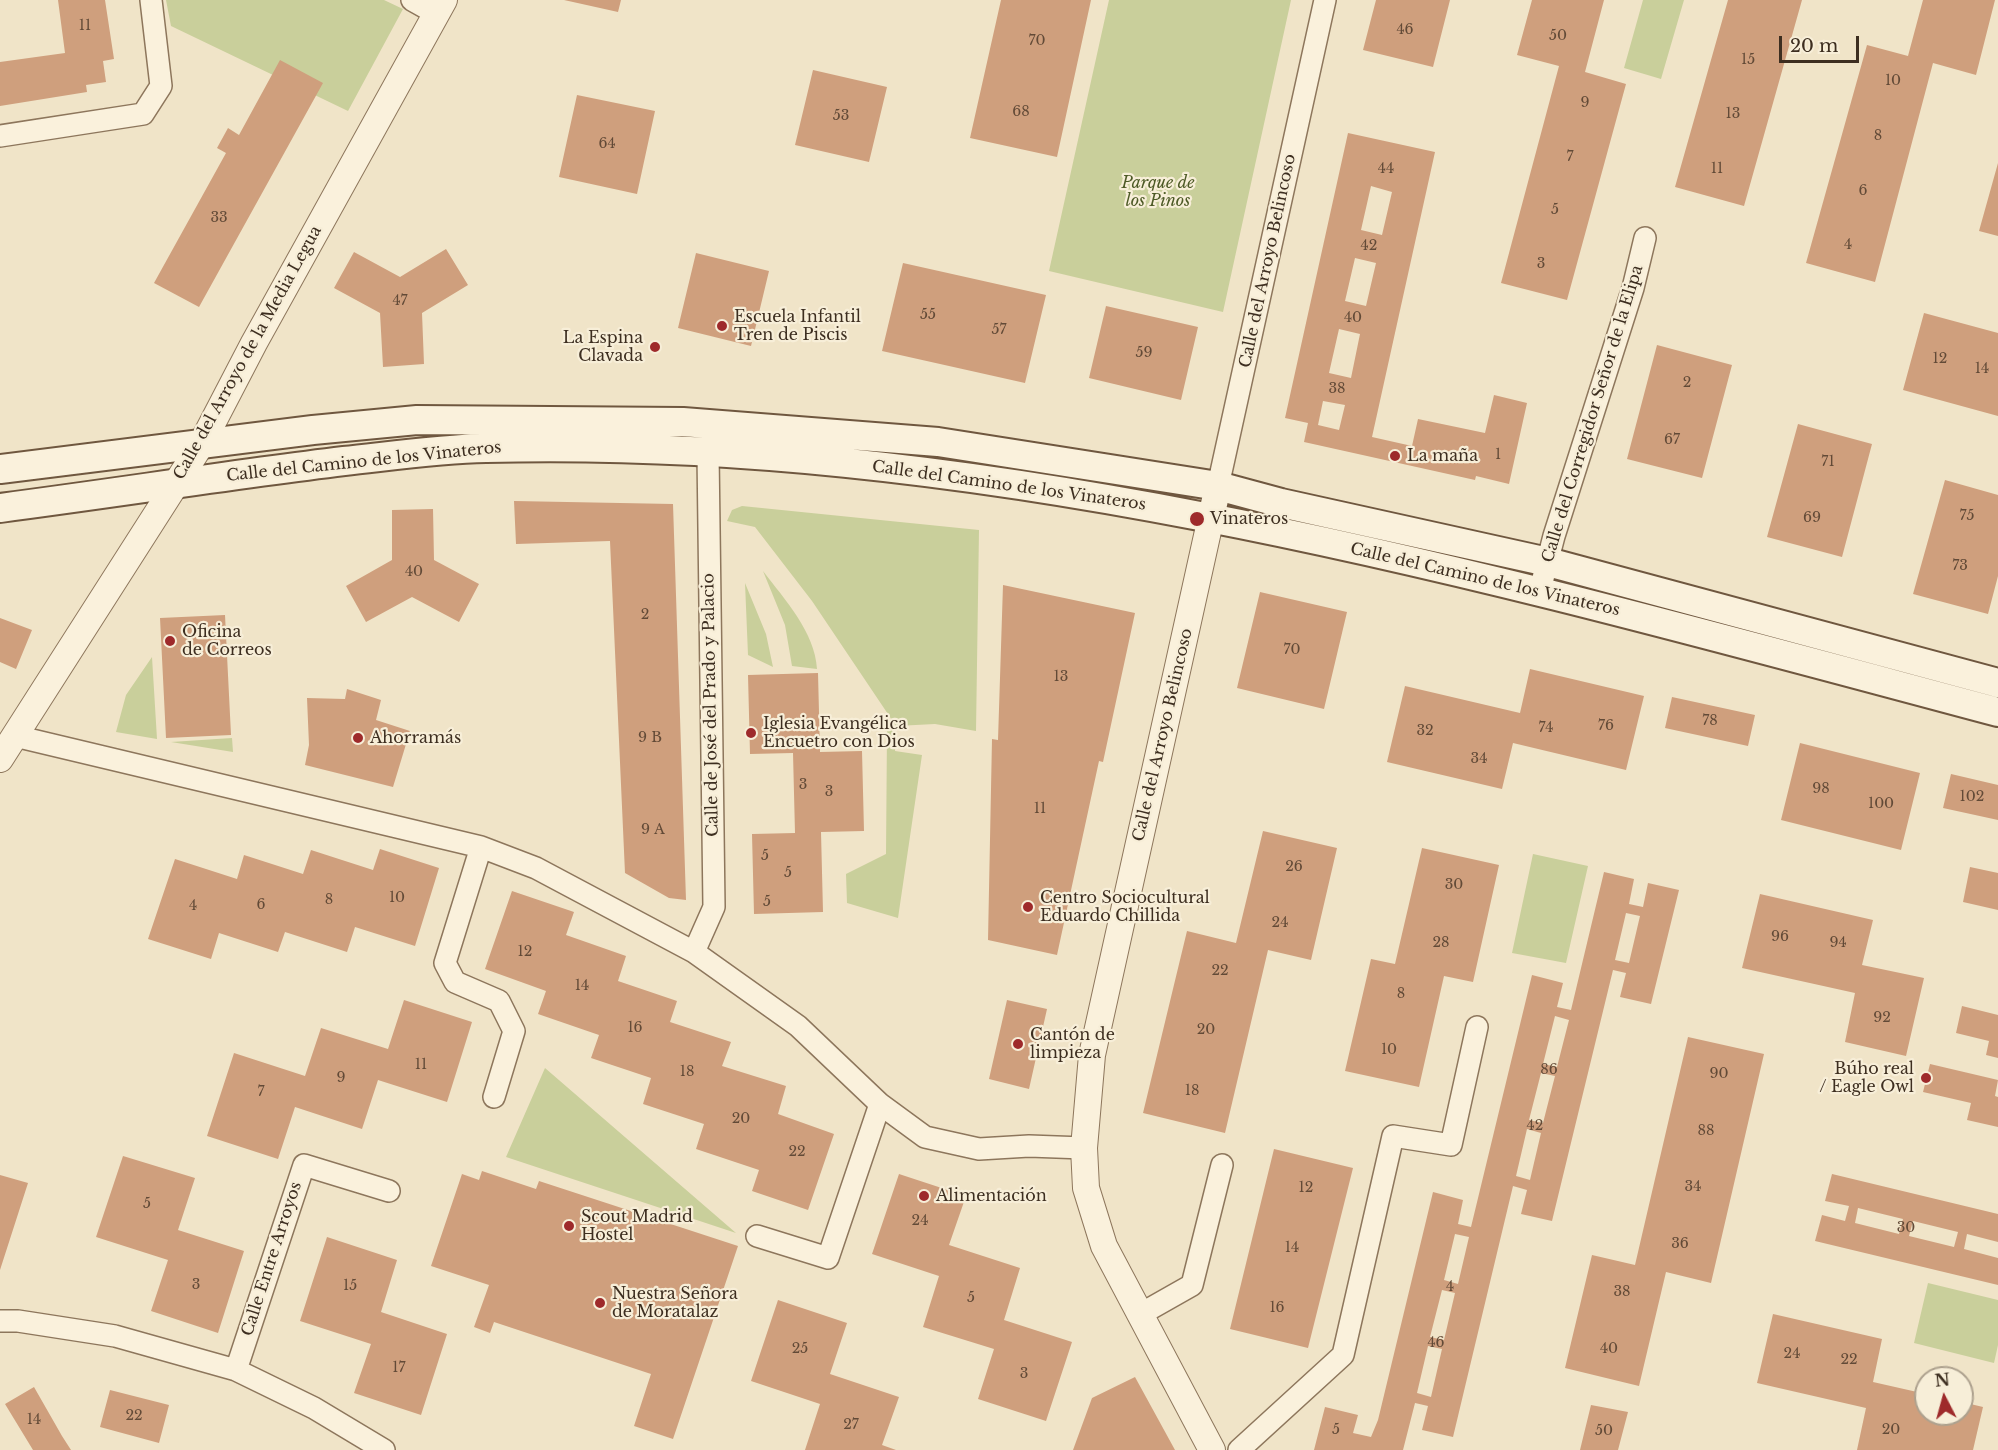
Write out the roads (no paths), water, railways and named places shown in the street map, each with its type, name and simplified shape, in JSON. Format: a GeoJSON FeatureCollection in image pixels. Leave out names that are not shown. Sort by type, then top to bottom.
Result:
{"type":"FeatureCollection","features":[{"type":"Feature","properties":{"kind":"main road","name":"Calle del Camino de los Vinateros"},"geometry":{"type":"LineString","coordinates":[[0,469],[202,443],[417,420],[683,422],[938,442],[1218,486],[1548,562],[1998,683]]}},
{"type":"Feature","properties":{"kind":"main road","name":"Calle del Camino de los Vinateros"},"geometry":{"type":"LineString","coordinates":[[0,508],[178,481],[482,448],[598,448],[708,453],[931,473],[1212,517],[1540,590],[1998,712]]}},
{"type":"Feature","properties":{"kind":"street"},"geometry":{"type":"LineString","coordinates":[[0,136],[143,114],[161,86],[151,0]]}},
{"type":"Feature","properties":{"kind":"street"},"geometry":{"type":"LineString","coordinates":[[412,0],[441,7]]}},
{"type":"Feature","properties":{"kind":"street","name":"Calle del Arroyo Belincoso"},"geometry":{"type":"LineString","coordinates":[[1212,1450],[1104,1246],[1086,1188],[1084,1148],[1092,1055],[1324,0]]}},
{"type":"Feature","properties":{"kind":"street","name":"Calle del Arroyo de la Media Legua"},"geometry":{"type":"LineString","coordinates":[[0,759],[202,443],[254,343],[441,7]]}},
{"type":"Feature","properties":{"kind":"street","name":"Calle del Corregidor Señor de la Elipa"},"geometry":{"type":"LineString","coordinates":[[1540,590],[1554,536],[1633,288],[1645,238]]}},
{"type":"Feature","properties":{"kind":"street","name":"Calle de José del Prado y Palacio"},"geometry":{"type":"LineString","coordinates":[[694,952],[714,907],[708,453]]}},
{"type":"Feature","properties":{"kind":"street"},"geometry":{"type":"LineString","coordinates":[[15,736],[481,847],[536,868],[694,952],[798,1026],[880,1104],[925,1137],[979,1149],[1029,1146],[1084,1148]]}},
{"type":"Feature","properties":{"kind":"street"},"geometry":{"type":"LineString","coordinates":[[481,847],[445,963],[455,982],[499,1000],[514,1031],[494,1098]]}},
{"type":"Feature","properties":{"kind":"street"},"geometry":{"type":"LineString","coordinates":[[1239,1450],[1343,1355],[1393,1136],[1450,1145],[1477,1027]]}},
{"type":"Feature","properties":{"kind":"street"},"geometry":{"type":"LineString","coordinates":[[757,1236],[828,1258],[880,1104]]}},
{"type":"Feature","properties":{"kind":"street","name":"Calle Entre Arroyos"},"geometry":{"type":"LineString","coordinates":[[236,1370],[304,1165],[389,1191]]}},
{"type":"Feature","properties":{"kind":"street"},"geometry":{"type":"LineString","coordinates":[[1139,1315],[1192,1286],[1222,1165]]}},
{"type":"Feature","properties":{"kind":"street"},"geometry":{"type":"LineString","coordinates":[[0,1321],[18,1321],[115,1336],[236,1370],[314,1408],[384,1450]]}},
{"type":"Feature","properties":{"kind":"place","name":"Escuela Infantil Tren de Piscis"},"geometry":{"type":"Point","coordinates":[722,326]}},
{"type":"Feature","properties":{"kind":"place","name":"La Espina Clavada"},"geometry":{"type":"Point","coordinates":[655,347]}},
{"type":"Feature","properties":{"kind":"place","name":"La maña"},"geometry":{"type":"Point","coordinates":[1395,456]}},
{"type":"Feature","properties":{"kind":"place","name":"Vinateros"},"geometry":{"type":"Point","coordinates":[1197,519]}},
{"type":"Feature","properties":{"kind":"place","name":"Oficina de Correos"},"geometry":{"type":"Point","coordinates":[170,641]}},
{"type":"Feature","properties":{"kind":"place","name":"Iglesia Evangélica Encuetro con Dios"},"geometry":{"type":"Point","coordinates":[751,733]}},
{"type":"Feature","properties":{"kind":"place","name":"Ahorramás"},"geometry":{"type":"Point","coordinates":[358,738]}},
{"type":"Feature","properties":{"kind":"place","name":"Centro Sociocultural Eduardo Chillida"},"geometry":{"type":"Point","coordinates":[1028,907]}},
{"type":"Feature","properties":{"kind":"place","name":"Cantón de limpieza"},"geometry":{"type":"Point","coordinates":[1018,1044]}},
{"type":"Feature","properties":{"kind":"place","name":"Búho real / Eagle Owl"},"geometry":{"type":"Point","coordinates":[1926,1078]}},
{"type":"Feature","properties":{"kind":"place","name":"Alimentación"},"geometry":{"type":"Point","coordinates":[924,1196]}},
{"type":"Feature","properties":{"kind":"place","name":"Scout Madrid Hostel"},"geometry":{"type":"Point","coordinates":[569,1226]}},
{"type":"Feature","properties":{"kind":"place","name":"Nuestra Señora de Moratalaz"},"geometry":{"type":"Point","coordinates":[600,1303]}},
{"type":"Feature","properties":{"kind":"park label","name":"Parque de los Pinos"},"geometry":{"type":"Point","coordinates":[1158,192]}}]}
